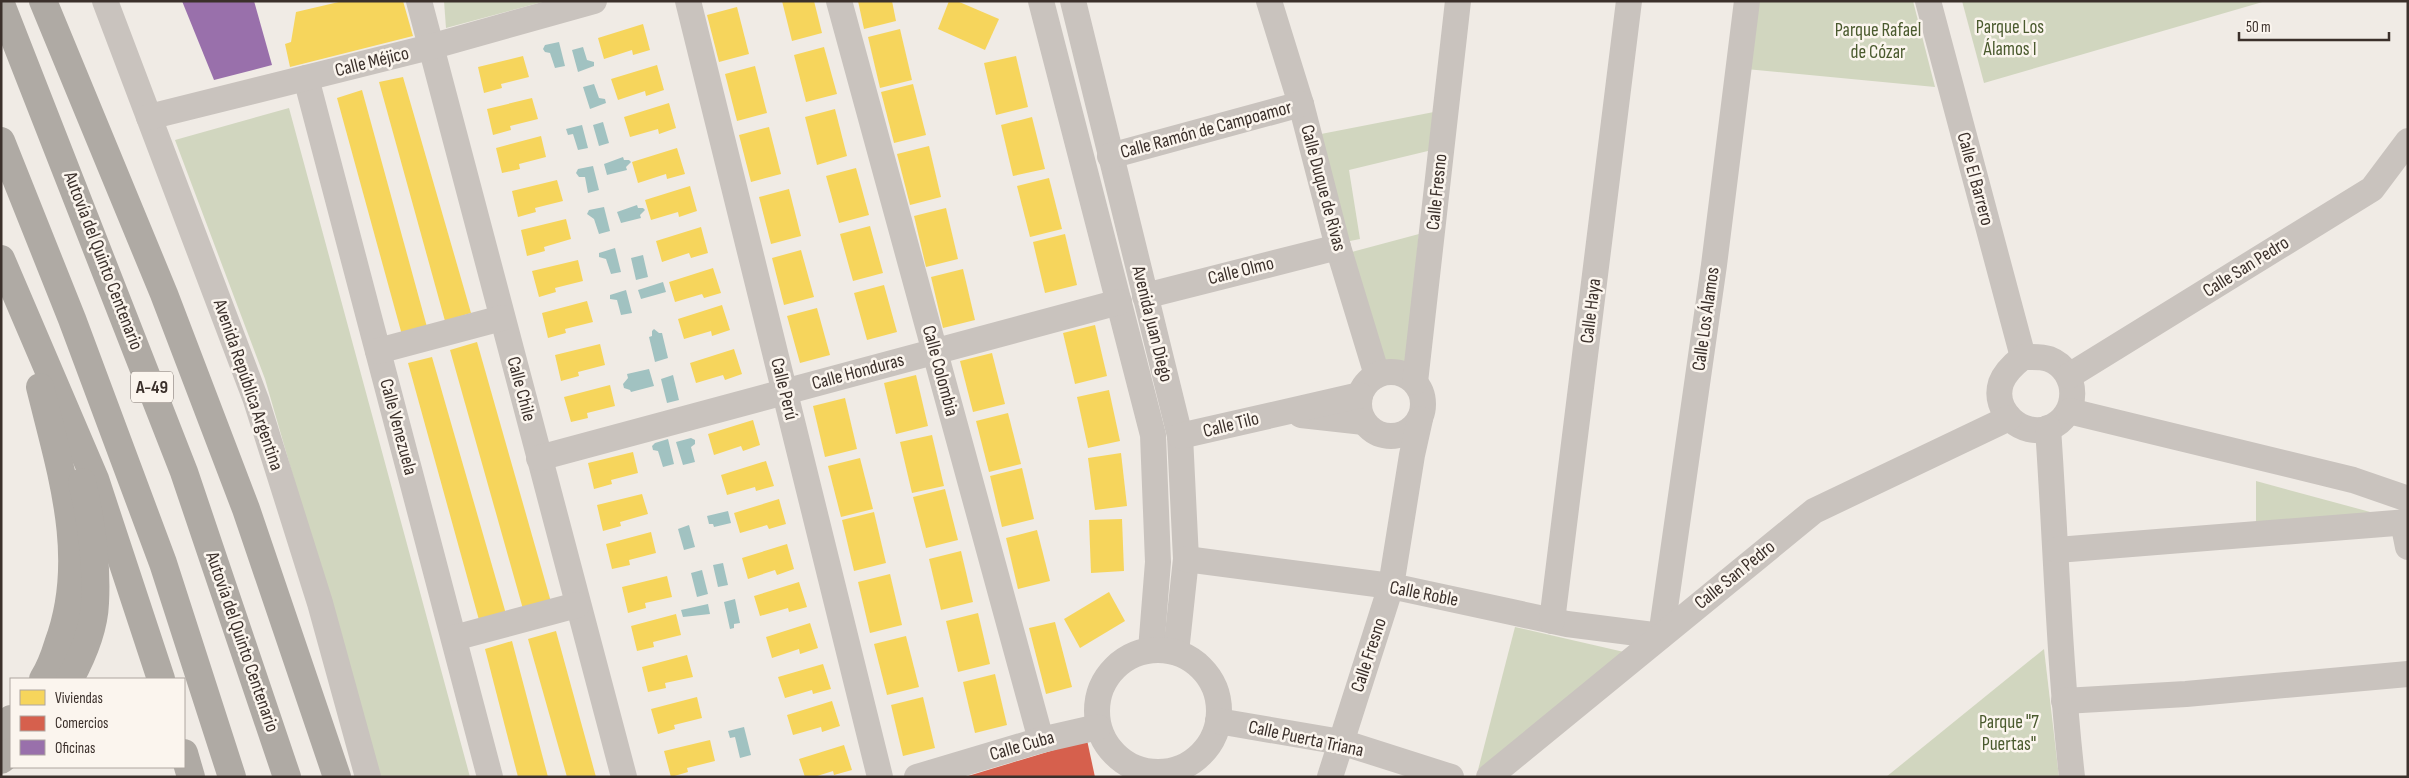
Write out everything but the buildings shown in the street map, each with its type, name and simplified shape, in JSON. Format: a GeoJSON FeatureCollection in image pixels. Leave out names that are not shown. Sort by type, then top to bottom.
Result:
{"type":"FeatureCollection","features":[{"type":"Feature","properties":{"kind":"highway"},"geometry":{"type":"LineString","coordinates":[[43,1],[164,294],[242,499],[337,777]]}},
{"type":"Feature","properties":{"kind":"highway","name":"Autovía del Quinto Centenario"},"geometry":{"type":"LineString","coordinates":[[1,4],[184,472],[287,777]]}},
{"type":"Feature","properties":{"kind":"highway","name":"A-49"},"geometry":{"type":"LineString","coordinates":[[1,141],[72,319],[163,563],[232,777]]}},
{"type":"Feature","properties":{"kind":"highway"},"geometry":{"type":"LineString","coordinates":[[1,259],[95,479],[161,678]]}},
{"type":"Feature","properties":{"kind":"highway"},"geometry":{"type":"LineString","coordinates":[[1,278],[40,387],[68,505],[73,545],[72,582],[65,625],[49,670],[44,678]]}},
{"type":"Feature","properties":{"kind":"highway"},"geometry":{"type":"LineString","coordinates":[[40,387],[70,447],[82,484],[94,553],[95,604],[80,660],[71,678]]}},
{"type":"Feature","properties":{"kind":"highway"},"geometry":{"type":"LineString","coordinates":[[1,729],[10,720]]}},
{"type":"Feature","properties":{"kind":"highway"},"geometry":{"type":"LineString","coordinates":[[185,756],[191,777]]}},
{"type":"Feature","properties":{"kind":"street","name":"Avenida República Argentina"},"geometry":{"type":"LineString","coordinates":[[105,1],[256,400],[320,603],[368,777]]}},
{"type":"Feature","properties":{"kind":"street","name":"Calle Chile"},"geometry":{"type":"LineString","coordinates":[[419,1],[624,777]]}},
{"type":"Feature","properties":{"kind":"street"},"geometry":{"type":"LineString","coordinates":[[430,1],[430,47]]}},
{"type":"Feature","properties":{"kind":"street","name":"Calle Méjico"},"geometry":{"type":"LineString","coordinates":[[149,116],[430,47],[594,1]]}},
{"type":"Feature","properties":{"kind":"street","name":"Calle Perú"},"geometry":{"type":"LineString","coordinates":[[688,1],[880,777]]}},
{"type":"Feature","properties":{"kind":"street","name":"Calle Colombia"},"geometry":{"type":"LineString","coordinates":[[839,1],[1041,740]]}},
{"type":"Feature","properties":{"kind":"street","name":"Avenida Juan Diego"},"geometry":{"type":"LineString","coordinates":[[1041,1],[1153,434],[1164,651]]}},
{"type":"Feature","properties":{"kind":"street","name":"Avenida Juan Diego"},"geometry":{"type":"LineString","coordinates":[[1072,1],[1180,436],[1186,559],[1164,651]]}},
{"type":"Feature","properties":{"kind":"street","name":"Calle Duque de Rivas"},"geometry":{"type":"LineString","coordinates":[[1269,1],[1301,104],[1338,247],[1377,375]]}},
{"type":"Feature","properties":{"kind":"street","name":"Calle Fresno"},"geometry":{"type":"LineString","coordinates":[[1415,382],[1458,1]]}},
{"type":"Feature","properties":{"kind":"street","name":"Calle Haya"},"geometry":{"type":"LineString","coordinates":[[1552,621],[1629,1]]}},
{"type":"Feature","properties":{"kind":"street","name":"Calle Los Álamos"},"geometry":{"type":"LineString","coordinates":[[1662,636],[1714,265],[1747,1]]}},
{"type":"Feature","properties":{"kind":"street","name":"Calle El Barrero"},"geometry":{"type":"LineString","coordinates":[[1928,1],[2023,357]]}},
{"type":"Feature","properties":{"kind":"street","name":"Calle Venezuela"},"geometry":{"type":"LineString","coordinates":[[306,78],[490,777]]}},
{"type":"Feature","properties":{"kind":"street","name":"Calle Ramón de Campoamor"},"geometry":{"type":"LineString","coordinates":[[1110,156],[1301,104]]}},
{"type":"Feature","properties":{"kind":"street","name":"Calle San Pedro"},"geometry":{"type":"LineString","coordinates":[[2069,376],[2372,189],[2408,141]]}},
{"type":"Feature","properties":{"kind":"street","name":"Calle Olmo"},"geometry":{"type":"LineString","coordinates":[[1145,296],[1338,247]]}},
{"type":"Feature","properties":{"kind":"street","name":"Calle Honduras"},"geometry":{"type":"LineString","coordinates":[[539,458],[1119,302]]}},
{"type":"Feature","properties":{"kind":"street"},"geometry":{"type":"LineString","coordinates":[[378,351],[502,318]]}},
{"type":"Feature","properties":{"kind":"street"},"geometry":{"type":"LineString","coordinates":[[2023,357],[2050,360],[2061,366],[2069,376],[2073,398],[2069,411],[2059,422],[2048,428],[2032,430],[2020,426],[2009,418],[2003,408],[2000,396],[2001,383],[2010,368],[2023,357]]}},
{"type":"Feature","properties":{"kind":"street"},"geometry":{"type":"LineString","coordinates":[[1397,372],[1415,382],[1423,400],[1420,419],[1407,433],[1388,437],[1379,434],[1364,422],[1359,404],[1360,395],[1364,386],[1377,375],[1397,372]]}},
{"type":"Feature","properties":{"kind":"street","name":"Calle Tilo"},"geometry":{"type":"LineString","coordinates":[[1180,436],[1360,395]]}},
{"type":"Feature","properties":{"kind":"street"},"geometry":{"type":"LineString","coordinates":[[2069,411],[2353,480],[2407,523]]}},
{"type":"Feature","properties":{"kind":"street","name":"Calle Tilo"},"geometry":{"type":"LineString","coordinates":[[1280,413],[1364,422]]}},
{"type":"Feature","properties":{"kind":"street","name":"Calle San Pedro"},"geometry":{"type":"LineString","coordinates":[[1489,777],[1814,511],[2009,418]]}},
{"type":"Feature","properties":{"kind":"street","name":"Calle Fresno"},"geometry":{"type":"LineString","coordinates":[[1330,777],[1391,586],[1412,455],[1420,419]]}},
{"type":"Feature","properties":{"kind":"street"},"geometry":{"type":"LineString","coordinates":[[2048,428],[2057,550],[2064,701],[2072,777]]}},
{"type":"Feature","properties":{"kind":"street"},"geometry":{"type":"LineString","coordinates":[[2057,550],[2407,523]]}},
{"type":"Feature","properties":{"kind":"street","name":"Calle Roble"},"geometry":{"type":"LineString","coordinates":[[1186,559],[1391,586],[1552,621],[1662,636]]}},
{"type":"Feature","properties":{"kind":"street"},"geometry":{"type":"LineString","coordinates":[[454,638],[578,605]]}},
{"type":"Feature","properties":{"kind":"street"},"geometry":{"type":"LineString","coordinates":[[1164,651],[1192,660],[1208,676],[1218,699],[1218,720],[1212,739],[1200,756],[1185,767],[1154,775],[1143,771],[1122,769],[1098,727],[1099,695],[1111,672],[1127,658],[1164,651]]}},
{"type":"Feature","properties":{"kind":"street"},"geometry":{"type":"LineString","coordinates":[[2064,701],[2186,694],[2408,674]]}},
{"type":"Feature","properties":{"kind":"street","name":"Calle Puerta Triana"},"geometry":{"type":"LineString","coordinates":[[1218,720],[1341,742],[1451,777]]}},
{"type":"Feature","properties":{"kind":"street","name":"Calle Cuba"},"geometry":{"type":"LineString","coordinates":[[917,777],[1041,740],[1098,727]]}},
{"type":"Feature","properties":{"kind":"green space"},"geometry":{"type":"Polygon","coordinates":[[[444,1],[546,1],[446,28],[444,1]]]}},
{"type":"Feature","properties":{"kind":"green space","name":"Parque Rafael de Cózar"},"geometry":{"type":"Polygon","coordinates":[[[1741,1],[1913,1],[1935,87],[1746,69],[1741,1]]]}},
{"type":"Feature","properties":{"kind":"green space","name":"Parque Los Álamos I"},"geometry":{"type":"Polygon","coordinates":[[[1962,1],[2266,1],[1984,83],[1962,1]]]}},
{"type":"Feature","properties":{"kind":"green space"},"geometry":{"type":"Polygon","coordinates":[[[289,108],[470,777],[380,777],[265,379],[175,140],[289,108]]]}},
{"type":"Feature","properties":{"kind":"green space"},"geometry":{"type":"Polygon","coordinates":[[[1439,111],[1432,150],[1349,170],[1360,239],[1345,242],[1321,134],[1439,111]]]}},
{"type":"Feature","properties":{"kind":"green space"},"geometry":{"type":"Polygon","coordinates":[[[1419,234],[1406,364],[1383,365],[1348,253],[1419,234]]]}},
{"type":"Feature","properties":{"kind":"green space"},"geometry":{"type":"Polygon","coordinates":[[[2256,481],[2385,516],[2256,532],[2256,481]]]}},
{"type":"Feature","properties":{"kind":"green space"},"geometry":{"type":"Polygon","coordinates":[[[1515,627],[1624,652],[1478,770],[1515,627]]]}},
{"type":"Feature","properties":{"kind":"green space","name":"Parque \"7 Puertas\""},"geometry":{"type":"Polygon","coordinates":[[[2044,649],[2059,777],[1886,777],[2044,649]]]}},
{"type":"Feature","properties":{"kind":"water"},"geometry":{"type":"Polygon","coordinates":[[[559,42],[565,66],[555,68],[550,53],[545,52],[543,49],[545,45],[559,42]]]}},
{"type":"Feature","properties":{"kind":"water"},"geometry":{"type":"Polygon","coordinates":[[[583,47],[587,60],[594,62],[594,66],[578,72],[572,50],[583,47]]]}},
{"type":"Feature","properties":{"kind":"water"},"geometry":{"type":"Polygon","coordinates":[[[594,84],[599,98],[605,99],[606,103],[590,109],[583,87],[594,84]]]}},
{"type":"Feature","properties":{"kind":"water"},"geometry":{"type":"Polygon","coordinates":[[[603,122],[609,143],[599,146],[593,125],[603,122]]]}},
{"type":"Feature","properties":{"kind":"water"},"geometry":{"type":"Polygon","coordinates":[[[582,125],[588,148],[578,150],[573,134],[568,135],[566,129],[582,125]]]}},
{"type":"Feature","properties":{"kind":"water"},"geometry":{"type":"Polygon","coordinates":[[[623,157],[624,160],[631,162],[626,167],[627,170],[607,175],[604,164],[623,157]]]}},
{"type":"Feature","properties":{"kind":"water"},"geometry":{"type":"Polygon","coordinates":[[[593,166],[599,190],[588,193],[585,177],[579,177],[576,173],[578,169],[593,166]]]}},
{"type":"Feature","properties":{"kind":"water"},"geometry":{"type":"Polygon","coordinates":[[[637,205],[638,208],[645,210],[640,215],[641,218],[621,223],[617,212],[637,205]]]}},
{"type":"Feature","properties":{"kind":"water"},"geometry":{"type":"Polygon","coordinates":[[[604,207],[610,231],[599,234],[594,219],[587,214],[589,210],[604,207]]]}},
{"type":"Feature","properties":{"kind":"water"},"geometry":{"type":"Polygon","coordinates":[[[615,248],[621,272],[611,274],[606,259],[599,257],[599,253],[615,248]]]}},
{"type":"Feature","properties":{"kind":"water"},"geometry":{"type":"Polygon","coordinates":[[[643,255],[648,277],[636,280],[631,258],[643,255]]]}},
{"type":"Feature","properties":{"kind":"water"},"geometry":{"type":"Polygon","coordinates":[[[663,282],[666,292],[641,299],[638,290],[663,282]]]}},
{"type":"Feature","properties":{"kind":"water"},"geometry":{"type":"Polygon","coordinates":[[[626,290],[632,313],[621,315],[617,300],[610,299],[610,295],[626,290]]]}},
{"type":"Feature","properties":{"kind":"water"},"geometry":{"type":"Polygon","coordinates":[[[654,329],[662,333],[668,358],[655,362],[649,337],[652,336],[654,329]]]}},
{"type":"Feature","properties":{"kind":"water"},"geometry":{"type":"Polygon","coordinates":[[[649,369],[654,386],[631,392],[624,388],[623,384],[628,378],[627,374],[649,369]]]}},
{"type":"Feature","properties":{"kind":"water"},"geometry":{"type":"Polygon","coordinates":[[[673,375],[679,400],[667,403],[661,379],[673,375]]]}},
{"type":"Feature","properties":{"kind":"water"},"geometry":{"type":"Polygon","coordinates":[[[691,438],[695,440],[695,444],[691,447],[695,462],[683,465],[676,442],[691,438]]]}},
{"type":"Feature","properties":{"kind":"water"},"geometry":{"type":"Polygon","coordinates":[[[668,439],[674,464],[663,467],[658,451],[653,450],[652,446],[655,443],[668,439]]]}},
{"type":"Feature","properties":{"kind":"water"},"geometry":{"type":"Polygon","coordinates":[[[728,511],[731,523],[714,527],[713,524],[709,524],[707,516],[728,511]]]}},
{"type":"Feature","properties":{"kind":"water"},"geometry":{"type":"Polygon","coordinates":[[[689,525],[695,547],[684,550],[678,529],[689,525]]]}},
{"type":"Feature","properties":{"kind":"water"},"geometry":{"type":"Polygon","coordinates":[[[723,563],[728,585],[718,587],[713,565],[723,563]]]}},
{"type":"Feature","properties":{"kind":"water"},"geometry":{"type":"Polygon","coordinates":[[[702,570],[708,594],[697,597],[691,573],[702,570]]]}},
{"type":"Feature","properties":{"kind":"water"},"geometry":{"type":"Polygon","coordinates":[[[735,599],[740,623],[734,624],[734,628],[730,629],[724,602],[735,599]]]}},
{"type":"Feature","properties":{"kind":"water"},"geometry":{"type":"Polygon","coordinates":[[[708,604],[710,614],[683,617],[681,610],[708,604]]]}},
{"type":"Feature","properties":{"kind":"water"},"geometry":{"type":"Polygon","coordinates":[[[744,727],[751,755],[740,758],[735,737],[730,738],[728,731],[744,727]]]}}]}
